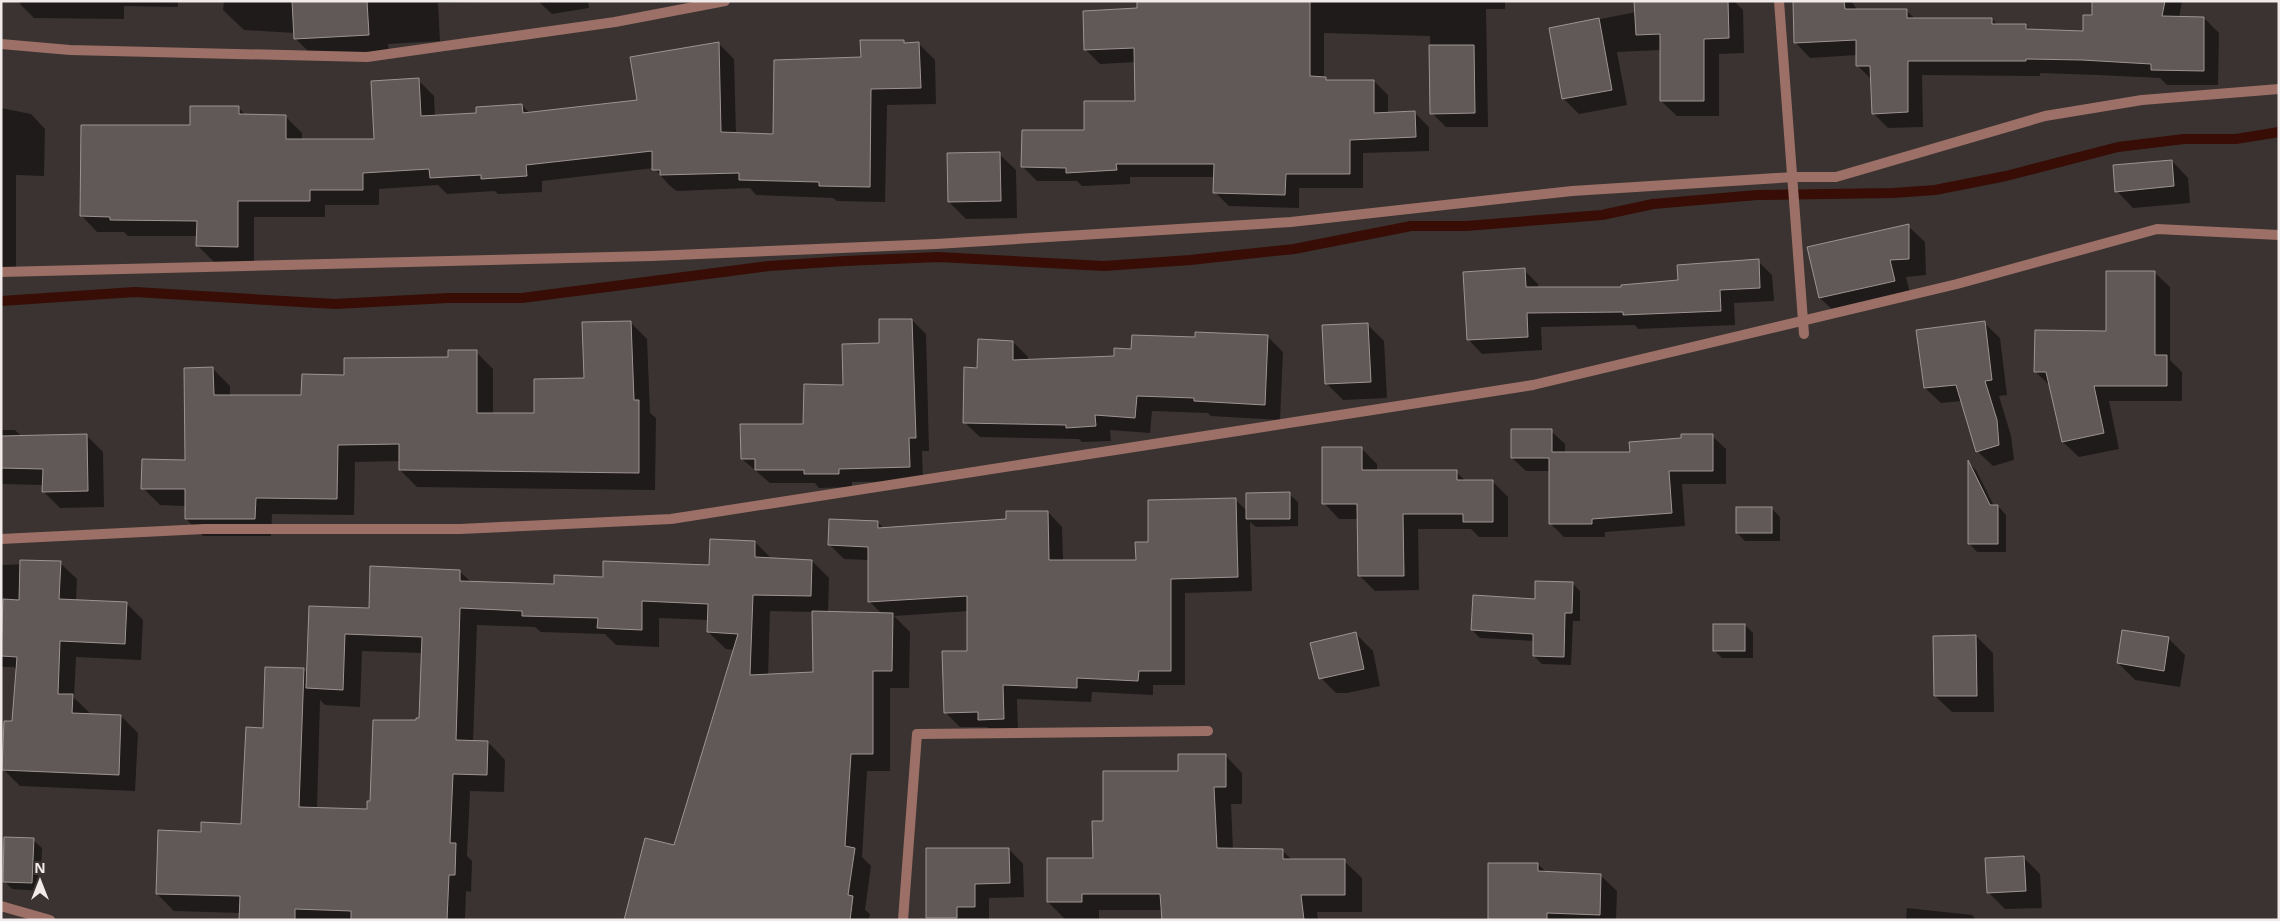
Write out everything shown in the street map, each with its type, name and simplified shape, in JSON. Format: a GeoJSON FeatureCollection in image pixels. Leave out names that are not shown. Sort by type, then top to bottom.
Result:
{"type":"FeatureCollection","features":[{"type":"Feature","properties":{"kind":"street"},"geometry":{"type":"LineString","coordinates":[[1,44],[70,50],[367,57],[615,22],[725,1]]}},
{"type":"Feature","properties":{"kind":"street"},"geometry":{"type":"LineString","coordinates":[[1779,1],[1794,177],[1804,334]]}},
{"type":"Feature","properties":{"kind":"street"},"geometry":{"type":"LineString","coordinates":[[1,272],[652,256],[946,244],[1291,222],[1572,191],[1794,177],[1836,177],[2045,116],[2142,100],[2279,89]]}},
{"type":"Feature","properties":{"kind":"street"},"geometry":{"type":"LineString","coordinates":[[1,539],[204,530],[460,530],[671,519],[1532,385],[1957,284],[2157,229],[2279,235]]}},
{"type":"Feature","properties":{"kind":"street"},"geometry":{"type":"LineString","coordinates":[[904,920],[917,734],[1208,732]]}},
{"type":"Feature","properties":{"kind":"street"},"geometry":{"type":"LineString","coordinates":[[1,906],[50,920]]}},
{"type":"Feature","properties":{"kind":"building"},"geometry":{"type":"Polygon","coordinates":[[[292,1],[367,1],[369,35],[294,39],[292,1]]]}},
{"type":"Feature","properties":{"kind":"building"},"geometry":{"type":"Polygon","coordinates":[[[1137,1],[1310,1],[1310,76],[1326,77],[1326,80],[1374,80],[1374,113],[1415,111],[1416,137],[1350,140],[1350,174],[1286,174],[1285,195],[1213,193],[1214,164],[1116,164],[1117,170],[1066,173],[1066,168],[1021,167],[1022,130],[1084,130],[1084,101],[1135,101],[1134,48],[1084,50],[1083,11],[1137,8],[1137,1]]]}},
{"type":"Feature","properties":{"kind":"building"},"geometry":{"type":"Polygon","coordinates":[[[1634,1],[1728,1],[1729,38],[1704,39],[1704,101],[1660,101],[1660,34],[1636,35],[1634,1]]]}},
{"type":"Feature","properties":{"kind":"building"},"geometry":{"type":"Polygon","coordinates":[[[1793,1],[1844,1],[1845,9],[1907,9],[1907,18],[1992,18],[1992,24],[2026,24],[2026,29],[2083,31],[2083,15],[2092,15],[2092,1],[2165,1],[2162,16],[2204,17],[2204,71],[2151,70],[2151,64],[2082,60],[1908,61],[1908,112],[1872,114],[1870,66],[1856,66],[1856,40],[1794,43],[1793,1]]]}},
{"type":"Feature","properties":{"kind":"building"},"geometry":{"type":"Polygon","coordinates":[[[1599,18],[1612,90],[1562,99],[1549,28],[1599,18]]]}},
{"type":"Feature","properties":{"kind":"building"},"geometry":{"type":"Polygon","coordinates":[[[860,40],[904,40],[904,43],[919,42],[921,88],[871,89],[870,187],[819,186],[819,182],[739,180],[739,173],[660,175],[660,170],[652,170],[652,151],[526,165],[527,176],[481,179],[481,175],[430,178],[429,169],[363,173],[363,190],[310,190],[310,201],[238,201],[238,247],[196,246],[197,221],[110,220],[110,217],[80,216],[81,125],[190,125],[190,106],[239,106],[239,114],[286,115],[286,139],[374,139],[371,81],[419,78],[421,116],[476,113],[476,107],[522,104],[523,113],[637,100],[630,57],[719,42],[721,132],[773,134],[774,60],[861,57],[860,40]]]}},
{"type":"Feature","properties":{"kind":"building"},"geometry":{"type":"Polygon","coordinates":[[[1429,45],[1474,45],[1475,113],[1430,114],[1429,45]]]}},
{"type":"Feature","properties":{"kind":"building"},"geometry":{"type":"Polygon","coordinates":[[[1000,152],[1001,201],[948,202],[947,153],[1000,152]]]}},
{"type":"Feature","properties":{"kind":"building"},"geometry":{"type":"Polygon","coordinates":[[[2172,160],[2174,186],[2115,192],[2113,165],[2172,160]]]}},
{"type":"Feature","properties":{"kind":"building"},"geometry":{"type":"Polygon","coordinates":[[[1909,224],[1909,259],[1890,260],[1895,281],[1819,298],[1807,247],[1909,224]]]}},
{"type":"Feature","properties":{"kind":"building"},"geometry":{"type":"Polygon","coordinates":[[[1759,259],[1760,288],[1720,290],[1721,311],[1623,315],[1623,312],[1527,313],[1528,337],[1467,340],[1463,272],[1525,268],[1526,287],[1621,287],[1621,285],[1678,280],[1677,265],[1759,259]]]}},
{"type":"Feature","properties":{"kind":"building"},"geometry":{"type":"Polygon","coordinates":[[[2106,271],[2155,271],[2155,355],[2167,355],[2167,386],[2094,386],[2104,433],[2062,442],[2046,372],[2034,372],[2035,330],[2106,331],[2106,271]]]}},
{"type":"Feature","properties":{"kind":"building"},"geometry":{"type":"Polygon","coordinates":[[[879,319],[912,319],[916,438],[909,438],[910,467],[839,469],[839,474],[804,474],[804,470],[755,470],[755,459],[741,459],[740,424],[803,424],[804,384],[843,385],[842,344],[879,343],[879,319]]]}},
{"type":"Feature","properties":{"kind":"building"},"geometry":{"type":"Polygon","coordinates":[[[631,321],[634,400],[639,400],[639,473],[399,470],[399,444],[338,445],[337,499],[256,498],[255,519],[185,519],[185,489],[141,489],[142,459],[185,460],[184,368],[213,367],[214,395],[301,395],[302,374],[344,375],[344,358],[448,357],[448,350],[477,350],[477,413],[534,413],[534,379],[584,378],[582,322],[631,321]]]}},
{"type":"Feature","properties":{"kind":"building"},"geometry":{"type":"Polygon","coordinates":[[[1985,321],[1992,380],[1985,381],[1997,420],[1999,445],[1976,452],[1956,385],[1924,388],[1916,330],[1985,321]]]}},
{"type":"Feature","properties":{"kind":"building"},"geometry":{"type":"Polygon","coordinates":[[[1368,323],[1371,382],[1325,384],[1322,325],[1368,323]]]}},
{"type":"Feature","properties":{"kind":"building"},"geometry":{"type":"Polygon","coordinates":[[[1195,332],[1268,335],[1265,405],[1194,401],[1194,398],[1137,396],[1135,418],[1095,415],[1096,426],[1066,428],[1066,425],[963,423],[964,367],[977,368],[978,339],[1013,341],[1013,360],[1114,356],[1114,348],[1131,349],[1132,335],[1195,337],[1195,332]]]}},
{"type":"Feature","properties":{"kind":"building"},"geometry":{"type":"Polygon","coordinates":[[[1511,429],[1552,429],[1552,452],[1630,452],[1629,442],[1681,438],[1681,434],[1713,434],[1713,471],[1669,471],[1672,513],[1592,519],[1592,524],[1549,524],[1549,458],[1511,458],[1511,429]]]}},
{"type":"Feature","properties":{"kind":"building"},"geometry":{"type":"Polygon","coordinates":[[[87,434],[88,491],[42,492],[43,469],[1,468],[1,436],[87,434]]]}},
{"type":"Feature","properties":{"kind":"building"},"geometry":{"type":"Polygon","coordinates":[[[1322,447],[1362,447],[1362,470],[1457,470],[1457,480],[1493,480],[1493,522],[1463,522],[1463,514],[1403,514],[1404,576],[1358,576],[1357,504],[1322,504],[1322,447]]]}},
{"type":"Feature","properties":{"kind":"building"},"geometry":{"type":"Polygon","coordinates":[[[1968,460],[1990,505],[1998,505],[1998,544],[1968,544],[1968,460]]]}},
{"type":"Feature","properties":{"kind":"building"},"geometry":{"type":"Polygon","coordinates":[[[1290,492],[1290,519],[1246,519],[1246,493],[1290,492]]]}},
{"type":"Feature","properties":{"kind":"building"},"geometry":{"type":"Polygon","coordinates":[[[1236,498],[1238,577],[1171,579],[1171,671],[1139,671],[1138,681],[1077,678],[1077,688],[1003,685],[1004,719],[978,720],[978,712],[944,713],[942,651],[967,651],[967,596],[868,602],[868,547],[828,545],[829,519],[878,521],[878,528],[1006,519],[1006,511],[1048,511],[1049,560],[1136,560],[1135,542],[1148,542],[1148,500],[1236,498]]]}},
{"type":"Feature","properties":{"kind":"building"},"geometry":{"type":"Polygon","coordinates":[[[1736,507],[1772,507],[1772,533],[1736,533],[1736,507]]]}},
{"type":"Feature","properties":{"kind":"building"},"geometry":{"type":"Polygon","coordinates":[[[710,539],[755,541],[755,557],[812,560],[811,596],[753,595],[750,675],[813,672],[812,611],[893,613],[892,671],[873,671],[873,754],[851,754],[845,846],[855,848],[848,895],[853,896],[850,920],[624,920],[645,838],[674,845],[738,634],[707,632],[708,604],[642,601],[642,630],[597,628],[598,618],[522,616],[522,611],[460,608],[456,740],[488,741],[487,775],[453,774],[450,843],[456,843],[455,875],[449,875],[447,920],[351,920],[351,911],[295,909],[295,920],[239,920],[240,896],[156,894],[158,830],[201,832],[201,822],[241,824],[246,727],[263,728],[265,667],[304,668],[299,807],[367,809],[367,801],[370,801],[373,720],[416,720],[416,718],[419,718],[422,637],[345,634],[343,690],[306,688],[309,606],[369,608],[370,566],[460,570],[460,581],[554,584],[554,575],[603,577],[603,561],[709,565],[710,539]]]}},
{"type":"Feature","properties":{"kind":"building"},"geometry":{"type":"Polygon","coordinates":[[[20,560],[61,561],[59,599],[127,602],[125,644],[60,641],[58,694],[73,694],[72,713],[121,715],[119,775],[2,770],[4,721],[12,721],[17,657],[1,656],[3,599],[19,600],[20,560]]]}},
{"type":"Feature","properties":{"kind":"building"},"geometry":{"type":"Polygon","coordinates":[[[1535,581],[1573,582],[1572,613],[1565,613],[1564,657],[1533,656],[1533,634],[1471,630],[1473,595],[1535,599],[1535,581]]]}},
{"type":"Feature","properties":{"kind":"building"},"geometry":{"type":"Polygon","coordinates":[[[1713,624],[1745,624],[1745,651],[1713,651],[1713,624]]]}},
{"type":"Feature","properties":{"kind":"building"},"geometry":{"type":"Polygon","coordinates":[[[2122,630],[2169,637],[2164,671],[2117,663],[2122,630]]]}},
{"type":"Feature","properties":{"kind":"building"},"geometry":{"type":"Polygon","coordinates":[[[1356,632],[1364,669],[1319,679],[1310,643],[1356,632]]]}},
{"type":"Feature","properties":{"kind":"building"},"geometry":{"type":"Polygon","coordinates":[[[1976,635],[1977,696],[1934,696],[1933,636],[1976,635]]]}},
{"type":"Feature","properties":{"kind":"building"},"geometry":{"type":"Polygon","coordinates":[[[1178,754],[1226,754],[1226,787],[1214,787],[1217,848],[1283,849],[1283,859],[1345,859],[1345,895],[1301,895],[1304,920],[1162,920],[1160,894],[1082,894],[1082,902],[1047,902],[1047,858],[1093,858],[1092,821],[1103,821],[1103,771],[1178,771],[1178,754]]]}},
{"type":"Feature","properties":{"kind":"building"},"geometry":{"type":"Polygon","coordinates":[[[4,837],[34,838],[32,883],[3,882],[4,837]]]}},
{"type":"Feature","properties":{"kind":"building"},"geometry":{"type":"Polygon","coordinates":[[[926,848],[1009,848],[1010,883],[975,884],[975,907],[957,907],[957,918],[926,918],[926,848]]]}},
{"type":"Feature","properties":{"kind":"building"},"geometry":{"type":"Polygon","coordinates":[[[2024,856],[2026,891],[1987,893],[1985,858],[2024,856]]]}},
{"type":"Feature","properties":{"kind":"building"},"geometry":{"type":"Polygon","coordinates":[[[1488,863],[1538,863],[1538,871],[1601,874],[1600,915],[1547,913],[1547,920],[1488,920],[1488,863]]]}},
{"type":"Feature","properties":{"kind":"waterway"},"geometry":{"type":"LineString","coordinates":[[1,301],[135,292],[335,304],[448,298],[522,298],[769,266],[845,261],[939,257],[1104,266],[1190,260],[1294,249],[1411,226],[1466,226],[1602,215],[1653,204],[1757,195],[1893,193],[1935,190],[2006,176],[2118,147],[2184,139],[2236,139],[2279,132]]}}]}
